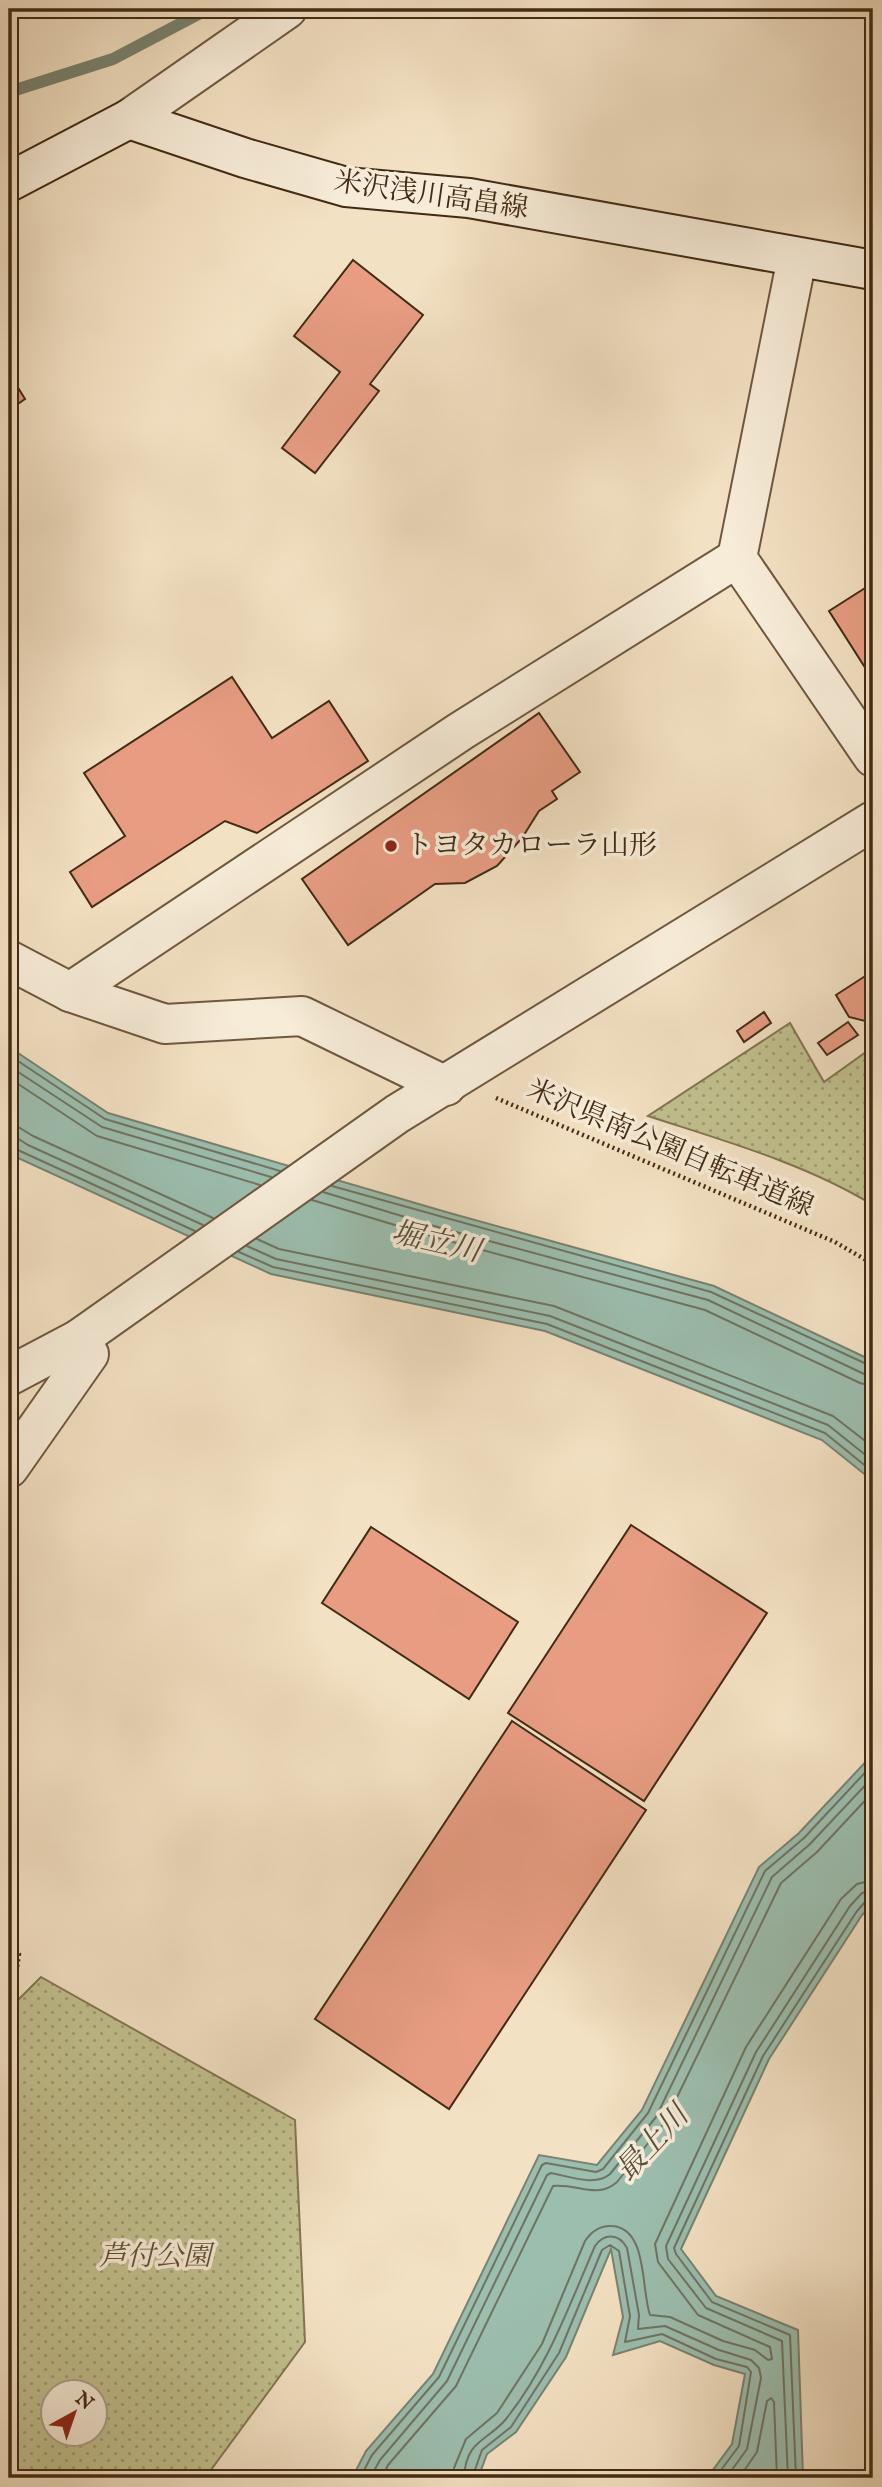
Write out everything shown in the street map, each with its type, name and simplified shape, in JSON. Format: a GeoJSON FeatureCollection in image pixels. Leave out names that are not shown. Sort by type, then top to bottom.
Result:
{"type":"FeatureCollection","features":[{"type":"Feature","properties":{"kind":"street"},"geometry":{"type":"LineString","coordinates":[[9,182],[129,119],[287,9]]}},
{"type":"Feature","properties":{"kind":"street","name":"米沢浅川高畠線"},"geometry":{"type":"LineString","coordinates":[[129,119],[245,159],[346,187],[469,198],[873,270]]}},
{"type":"Feature","properties":{"kind":"street"},"geometry":{"type":"LineString","coordinates":[[797,258],[737,558],[873,757]]}},
{"type":"Feature","properties":{"kind":"street"},"geometry":{"type":"LineString","coordinates":[[70,992],[461,731],[737,558]]}},
{"type":"Feature","properties":{"kind":"street"},"geometry":{"type":"LineString","coordinates":[[9,1376],[79,1339],[191,1257],[397,1114],[873,821]]}},
{"type":"Feature","properties":{"kind":"street"},"geometry":{"type":"LineString","coordinates":[[9,960],[70,992],[165,1024],[302,1016],[446,1086]]}},
{"type":"Feature","properties":{"kind":"street"},"geometry":{"type":"LineString","coordinates":[[9,1468],[89,1354],[79,1339]]}},
{"type":"Feature","properties":{"kind":"path","name":"米沢県南公園自転車道線"},"geometry":{"type":"LineString","coordinates":[[495,1097],[835,1242],[873,1264]]}},
{"type":"Feature","properties":{"kind":"path"},"geometry":{"type":"LineString","coordinates":[[9,1934],[19,1954],[14,1988],[9,1993]]}},
{"type":"Feature","properties":{"kind":"green space"},"geometry":{"type":"Polygon","coordinates":[[[790,1023],[824,1082],[873,1047],[873,1205],[792,1165],[648,1116],[790,1023]]]}},
{"type":"Feature","properties":{"kind":"green space","name":"芦付公園"},"geometry":{"type":"Polygon","coordinates":[[[41,1977],[295,2120],[305,2342],[205,2478],[9,2478],[9,2009],[41,1977]]]}},
{"type":"Feature","properties":{"kind":"water","name":"堀立川"},"geometry":{"type":"Polygon","coordinates":[[[9,1047],[108,1113],[446,1212],[714,1286],[873,1361],[873,1481],[822,1440],[545,1331],[271,1274],[20,1159],[9,1151],[9,1047]]]}},
{"type":"Feature","properties":{"kind":"water","name":"最上川"},"geometry":{"type":"Polygon","coordinates":[[[873,1754],[873,1903],[862,1915],[769,2059],[681,2249],[716,2296],[798,2330],[803,2478],[707,2478],[732,2444],[745,2374],[714,2365],[660,2341],[613,2355],[623,2317],[611,2249],[566,2357],[516,2432],[487,2454],[478,2478],[352,2478],[366,2451],[433,2374],[539,2155],[597,2165],[642,2110],[759,1867],[799,1833],[873,1754]]]}},
{"type":"Feature","properties":{"kind":"building"},"geometry":{"type":"Polygon","coordinates":[[[353,260],[423,315],[370,384],[379,391],[315,473],[282,448],[340,372],[294,336],[353,260]]]}},
{"type":"Feature","properties":{"kind":"building"},"geometry":{"type":"Polygon","coordinates":[[[9,373],[25,399],[9,410],[9,373]]]}},
{"type":"Feature","properties":{"kind":"building"},"geometry":{"type":"Polygon","coordinates":[[[873,583],[873,680],[829,611],[873,583]]]}},
{"type":"Feature","properties":{"kind":"building"},"geometry":{"type":"Polygon","coordinates":[[[232,677],[272,738],[329,701],[368,761],[257,833],[225,821],[92,907],[70,872],[125,836],[84,773],[232,677]]]}},
{"type":"Feature","properties":{"kind":"building"},"geometry":{"type":"Polygon","coordinates":[[[539,713],[580,772],[552,791],[557,799],[539,811],[522,838],[497,866],[465,883],[435,884],[348,945],[302,879],[539,713]]]}},
{"type":"Feature","properties":{"kind":"building"},"geometry":{"type":"Polygon","coordinates":[[[873,971],[873,1023],[849,1017],[836,995],[873,971]]]}},
{"type":"Feature","properties":{"kind":"building"},"geometry":{"type":"Polygon","coordinates":[[[764,1012],[771,1023],[744,1042],[737,1031],[764,1012]]]}},
{"type":"Feature","properties":{"kind":"building"},"geometry":{"type":"Polygon","coordinates":[[[848,1022],[858,1035],[827,1055],[818,1043],[848,1022]]]}},
{"type":"Feature","properties":{"kind":"building"},"geometry":{"type":"Polygon","coordinates":[[[631,1525],[767,1613],[644,1801],[508,1713],[631,1525]]]}},
{"type":"Feature","properties":{"kind":"building"},"geometry":{"type":"Polygon","coordinates":[[[371,1527],[518,1622],[469,1699],[322,1603],[371,1527]]]}},
{"type":"Feature","properties":{"kind":"building"},"geometry":{"type":"Polygon","coordinates":[[[512,1721],[646,1810],[449,2109],[315,2019],[512,1721]]]}},
{"type":"Feature","properties":{"kind":"waterway"},"geometry":{"type":"LineString","coordinates":[[9,92],[113,59],[208,9]]}},
{"type":"Feature","properties":{"kind":"place","name":"トヨタカローラ山形"},"geometry":{"type":"Point","coordinates":[391,846]}}]}
